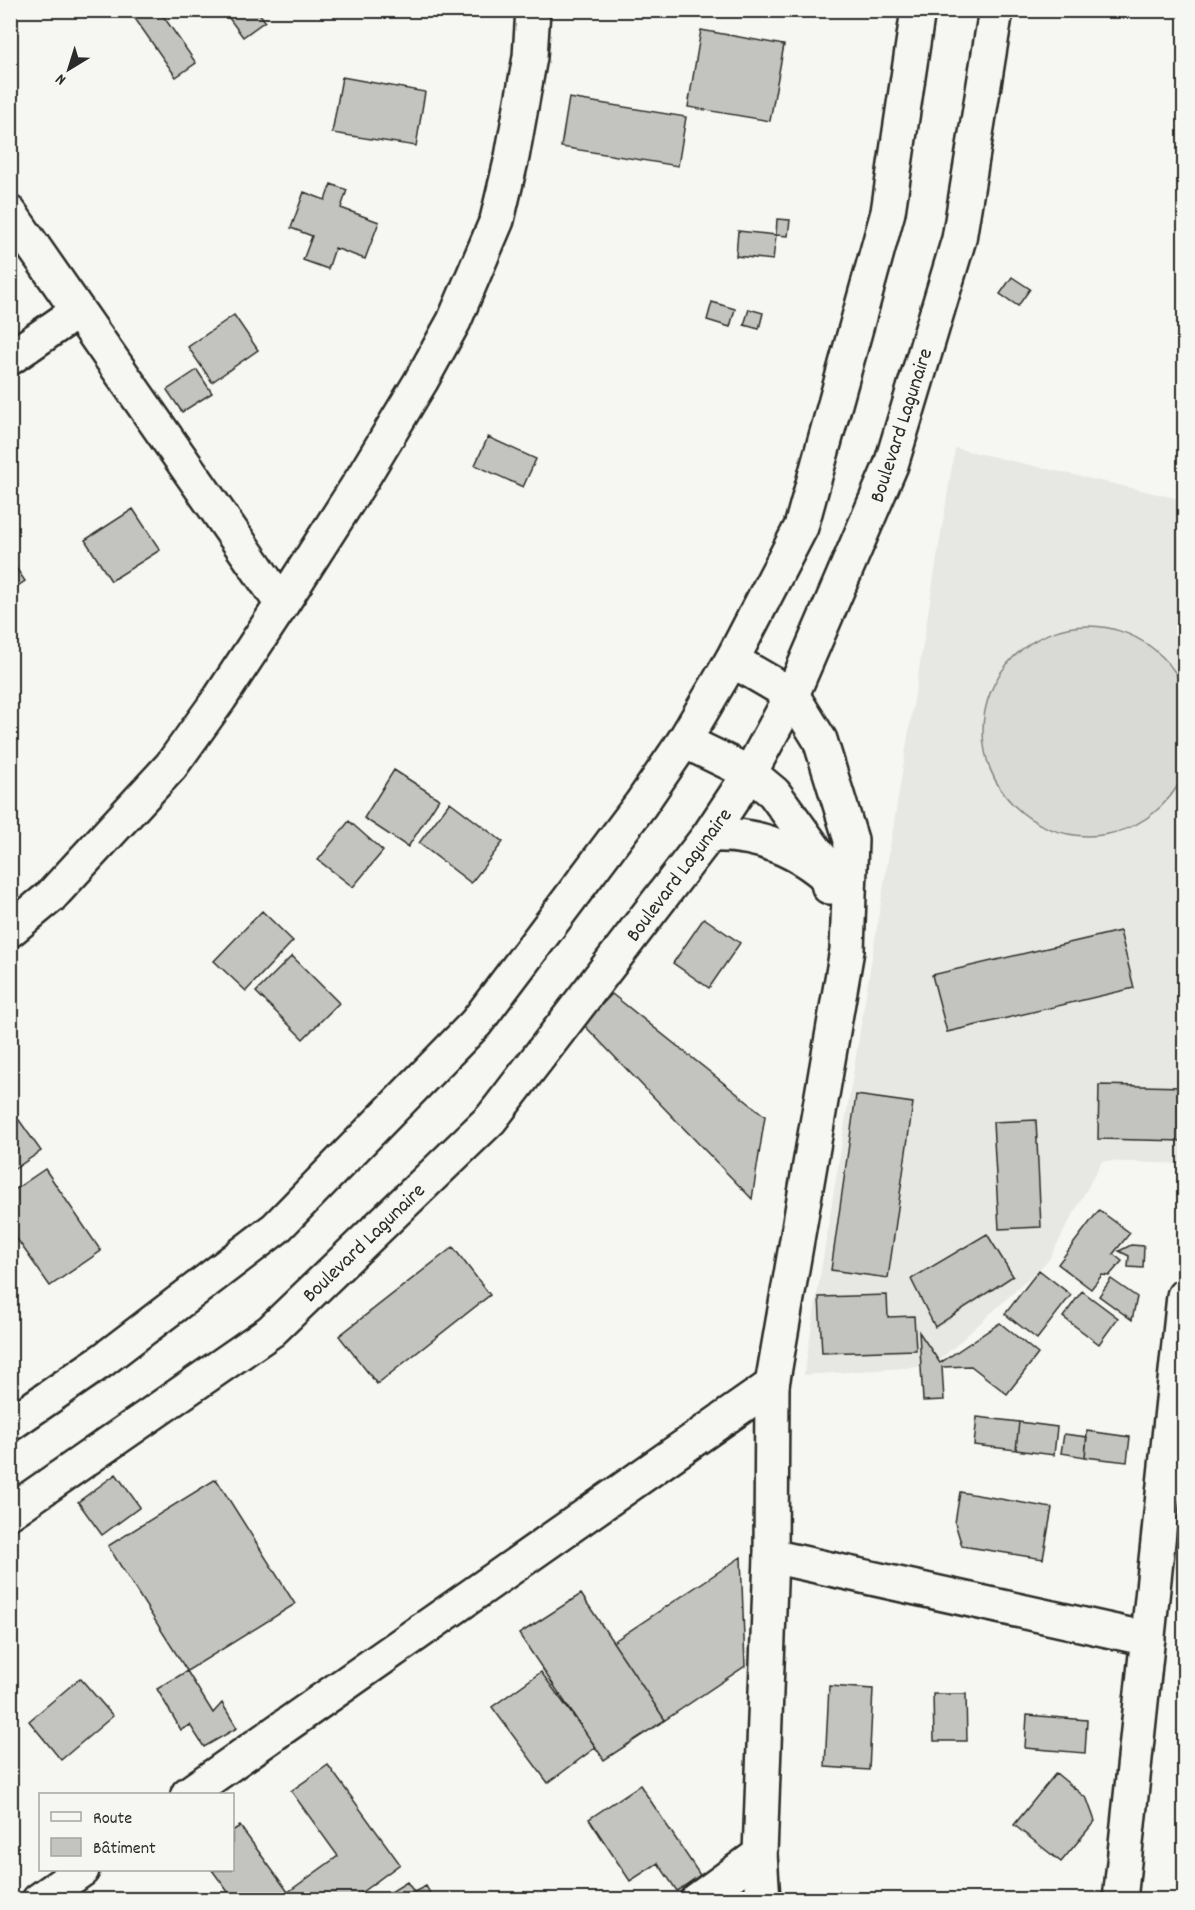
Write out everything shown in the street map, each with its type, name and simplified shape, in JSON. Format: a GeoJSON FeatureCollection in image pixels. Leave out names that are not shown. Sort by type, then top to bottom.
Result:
{"type":"FeatureCollection","features":[{"type":"Feature","properties":{"kind":"street"},"geometry":{"type":"LineString","coordinates":[[10,930],[51,896],[171,766],[220,698],[282,604],[421,381],[454,321],[497,220],[512,157],[530,57],[533,10]]}},
{"type":"Feature","properties":{"kind":"street"},"geometry":{"type":"LineString","coordinates":[[10,1424],[103,1360],[276,1228],[476,1023],[641,804],[684,741],[732,660],[801,527],[888,212],[918,10]]}},
{"type":"Feature","properties":{"kind":"street","name":"Boulevard Lagunaire"},"geometry":{"type":"LineString","coordinates":[[10,1512],[271,1331],[483,1127],[710,836],[750,774],[792,695],[891,465],[959,239],[996,10]]}},
{"type":"Feature","properties":{"kind":"street"},"geometry":{"type":"LineString","coordinates":[[10,213],[282,604]]}},
{"type":"Feature","properties":{"kind":"street"},"geometry":{"type":"LineString","coordinates":[[10,358],[78,311]]}},
{"type":"Feature","properties":{"kind":"street"},"geometry":{"type":"LineString","coordinates":[[732,660],[792,695],[820,740],[851,840],[847,950],[772,1384],[771,1556],[760,1854],[763,1899]]}},
{"type":"Feature","properties":{"kind":"street"},"geometry":{"type":"LineString","coordinates":[[684,741],[750,774],[774,793],[820,858],[829,887],[826,1062]]}},
{"type":"Feature","properties":{"kind":"street"},"geometry":{"type":"LineString","coordinates":[[710,836],[731,834],[763,840],[806,859],[825,875]]}},
{"type":"Feature","properties":{"kind":"street"},"geometry":{"type":"LineString","coordinates":[[1120,1899],[1185,1296]]}},
{"type":"Feature","properties":{"kind":"street"},"geometry":{"type":"LineString","coordinates":[[189,1793],[772,1384]]}},
{"type":"Feature","properties":{"kind":"street"},"geometry":{"type":"LineString","coordinates":[[771,1556],[1148,1639]]}},
{"type":"Feature","properties":{"kind":"street"},"geometry":{"type":"LineString","coordinates":[[697,1899],[760,1854]]}},
{"type":"Feature","properties":{"kind":"street"},"geometry":{"type":"LineString","coordinates":[[39,1899],[79,1871]]}},
{"type":"Feature","properties":{"kind":"shaded area"},"geometry":{"type":"Polygon","coordinates":[[[955,448],[1184,500],[1184,1164],[1102,1161],[1048,1261],[933,1366],[804,1375],[955,448]]]}},
{"type":"Feature","properties":{"kind":"shaded area"},"geometry":{"type":"Polygon","coordinates":[[[1088,626],[1108,628],[1137,638],[1155,650],[1169,664],[1185,691],[1191,711],[1193,731],[1191,751],[1181,780],[1169,798],[1155,812],[1128,828],[1108,834],[1088,836],[1068,834],[1039,824],[1021,812],[1007,798],[991,771],[985,751],[983,731],[985,711],[995,682],[1007,664],[1021,650],[1048,634],[1068,628],[1088,626]]]}},
{"type":"Feature","properties":{"kind":"building"},"geometry":{"type":"Polygon","coordinates":[[[129,10],[159,10],[196,63],[176,77],[129,10]]]}},
{"type":"Feature","properties":{"kind":"building"},"geometry":{"type":"Polygon","coordinates":[[[223,10],[257,10],[265,21],[243,37],[223,10]]]}},
{"type":"Feature","properties":{"kind":"building"},"geometry":{"type":"Polygon","coordinates":[[[701,30],[784,45],[770,121],[688,107],[701,30]]]}},
{"type":"Feature","properties":{"kind":"building"},"geometry":{"type":"Polygon","coordinates":[[[342,77],[425,92],[416,146],[332,133],[342,77]]]}},
{"type":"Feature","properties":{"kind":"building"},"geometry":{"type":"Polygon","coordinates":[[[569,98],[686,117],[678,166],[561,147],[569,98]]]}},
{"type":"Feature","properties":{"kind":"building"},"geometry":{"type":"Polygon","coordinates":[[[331,184],[347,190],[341,208],[379,222],[365,259],[335,248],[328,269],[303,260],[312,236],[291,228],[304,192],[325,200],[331,184]]]}},
{"type":"Feature","properties":{"kind":"building"},"geometry":{"type":"Polygon","coordinates":[[[777,219],[790,220],[788,236],[776,235],[777,219]]]}},
{"type":"Feature","properties":{"kind":"building"},"geometry":{"type":"Polygon","coordinates":[[[738,231],[776,235],[773,260],[736,256],[738,231]]]}},
{"type":"Feature","properties":{"kind":"building"},"geometry":{"type":"Polygon","coordinates":[[[1012,277],[1030,289],[1018,306],[1000,294],[1012,277]]]}},
{"type":"Feature","properties":{"kind":"building"},"geometry":{"type":"Polygon","coordinates":[[[712,302],[735,309],[730,327],[707,320],[712,302]]]}},
{"type":"Feature","properties":{"kind":"building"},"geometry":{"type":"Polygon","coordinates":[[[749,309],[763,313],[759,329],[744,325],[749,309]]]}},
{"type":"Feature","properties":{"kind":"building"},"geometry":{"type":"Polygon","coordinates":[[[234,315],[258,350],[212,382],[188,347],[234,315]]]}},
{"type":"Feature","properties":{"kind":"building"},"geometry":{"type":"Polygon","coordinates":[[[197,370],[212,393],[182,412],[167,390],[197,370]]]}},
{"type":"Feature","properties":{"kind":"building"},"geometry":{"type":"Polygon","coordinates":[[[488,437],[536,459],[523,487],[475,465],[488,437]]]}},
{"type":"Feature","properties":{"kind":"building"},"geometry":{"type":"Polygon","coordinates":[[[133,509],[160,550],[111,581],[85,540],[133,509]]]}},
{"type":"Feature","properties":{"kind":"building"},"geometry":{"type":"Polygon","coordinates":[[[10,559],[25,581],[10,591],[10,559]]]}},
{"type":"Feature","properties":{"kind":"building"},"geometry":{"type":"Polygon","coordinates":[[[394,770],[439,799],[408,847],[364,818],[394,770]]]}},
{"type":"Feature","properties":{"kind":"building"},"geometry":{"type":"Polygon","coordinates":[[[450,802],[503,842],[471,883],[419,843],[450,802]]]}},
{"type":"Feature","properties":{"kind":"building"},"geometry":{"type":"Polygon","coordinates":[[[349,821],[383,851],[353,887],[318,860],[349,821]]]}},
{"type":"Feature","properties":{"kind":"building"},"geometry":{"type":"Polygon","coordinates":[[[262,911],[293,941],[246,991],[214,961],[262,911]]]}},
{"type":"Feature","properties":{"kind":"building"},"geometry":{"type":"Polygon","coordinates":[[[704,918],[740,943],[709,988],[673,963],[704,918]]]}},
{"type":"Feature","properties":{"kind":"building"},"geometry":{"type":"Polygon","coordinates":[[[1120,931],[1134,988],[947,1032],[932,975],[1120,931]]]}},
{"type":"Feature","properties":{"kind":"building"},"geometry":{"type":"Polygon","coordinates":[[[292,956],[339,1003],[303,1039],[256,992],[292,956]]]}},
{"type":"Feature","properties":{"kind":"building"},"geometry":{"type":"Polygon","coordinates":[[[612,994],[765,1116],[752,1199],[583,1024],[612,994]]]}},
{"type":"Feature","properties":{"kind":"building"},"geometry":{"type":"Polygon","coordinates":[[[1099,1085],[1184,1087],[1184,1141],[1098,1139],[1099,1085]]]}},
{"type":"Feature","properties":{"kind":"building"},"geometry":{"type":"Polygon","coordinates":[[[856,1095],[913,1103],[888,1278],[831,1270],[856,1095]]]}},
{"type":"Feature","properties":{"kind":"building"},"geometry":{"type":"Polygon","coordinates":[[[19,1120],[41,1151],[10,1172],[10,1126],[19,1120]]]}},
{"type":"Feature","properties":{"kind":"building"},"geometry":{"type":"Polygon","coordinates":[[[1036,1120],[1041,1227],[999,1229],[993,1122],[1036,1120]]]}},
{"type":"Feature","properties":{"kind":"building"},"geometry":{"type":"Polygon","coordinates":[[[45,1169],[101,1251],[50,1286],[10,1229],[10,1193],[45,1169]]]}},
{"type":"Feature","properties":{"kind":"building"},"geometry":{"type":"Polygon","coordinates":[[[1099,1210],[1130,1233],[1113,1254],[1122,1261],[1109,1276],[1102,1275],[1091,1289],[1058,1264],[1099,1210]]]}},
{"type":"Feature","properties":{"kind":"building"},"geometry":{"type":"Polygon","coordinates":[[[987,1234],[1013,1276],[935,1327],[911,1279],[987,1234]]]}},
{"type":"Feature","properties":{"kind":"building"},"geometry":{"type":"Polygon","coordinates":[[[1131,1245],[1144,1246],[1143,1268],[1128,1267],[1129,1256],[1119,1251],[1131,1245]]]}},
{"type":"Feature","properties":{"kind":"building"},"geometry":{"type":"Polygon","coordinates":[[[453,1247],[490,1295],[377,1384],[339,1336],[453,1247]]]}},
{"type":"Feature","properties":{"kind":"building"},"geometry":{"type":"Polygon","coordinates":[[[1039,1270],[1071,1295],[1037,1339],[1005,1314],[1039,1270]]]}},
{"type":"Feature","properties":{"kind":"building"},"geometry":{"type":"Polygon","coordinates":[[[1111,1279],[1137,1297],[1132,1320],[1099,1296],[1111,1279]]]}},
{"type":"Feature","properties":{"kind":"building"},"geometry":{"type":"Polygon","coordinates":[[[1082,1291],[1118,1318],[1099,1344],[1063,1317],[1082,1291]]]}},
{"type":"Feature","properties":{"kind":"building"},"geometry":{"type":"Polygon","coordinates":[[[887,1295],[888,1317],[914,1316],[916,1350],[822,1353],[819,1297],[887,1295]]]}},
{"type":"Feature","properties":{"kind":"building"},"geometry":{"type":"Polygon","coordinates":[[[1000,1323],[1038,1354],[1007,1394],[971,1366],[942,1367],[944,1400],[923,1401],[919,1332],[940,1363],[1000,1323]]]}},
{"type":"Feature","properties":{"kind":"building"},"geometry":{"type":"Polygon","coordinates":[[[977,1417],[1019,1422],[1016,1450],[974,1445],[977,1417]]]}},
{"type":"Feature","properties":{"kind":"building"},"geometry":{"type":"Polygon","coordinates":[[[1019,1422],[1057,1427],[1054,1455],[1016,1450],[1019,1422]]]}},
{"type":"Feature","properties":{"kind":"building"},"geometry":{"type":"Polygon","coordinates":[[[1087,1431],[1130,1437],[1127,1462],[1085,1457],[1087,1431]]]}},
{"type":"Feature","properties":{"kind":"building"},"geometry":{"type":"Polygon","coordinates":[[[1064,1434],[1087,1437],[1085,1457],[1061,1453],[1064,1434]]]}},
{"type":"Feature","properties":{"kind":"building"},"geometry":{"type":"Polygon","coordinates":[[[1184,1465],[1184,1492],[1176,1490],[1184,1465]]]}},
{"type":"Feature","properties":{"kind":"building"},"geometry":{"type":"Polygon","coordinates":[[[116,1474],[140,1507],[102,1535],[78,1502],[116,1474]]]}},
{"type":"Feature","properties":{"kind":"building"},"geometry":{"type":"Polygon","coordinates":[[[216,1479],[295,1604],[187,1671],[108,1546],[216,1479]]]}},
{"type":"Feature","properties":{"kind":"building"},"geometry":{"type":"Polygon","coordinates":[[[960,1492],[1052,1508],[1043,1559],[962,1546],[955,1523],[960,1492]]]}},
{"type":"Feature","properties":{"kind":"building"},"geometry":{"type":"Polygon","coordinates":[[[741,1557],[745,1666],[665,1720],[613,1642],[741,1557]]]}},
{"type":"Feature","properties":{"kind":"building"},"geometry":{"type":"Polygon","coordinates":[[[581,1594],[665,1720],[604,1760],[519,1634],[581,1594]]]}},
{"type":"Feature","properties":{"kind":"building"},"geometry":{"type":"Polygon","coordinates":[[[187,1671],[213,1713],[222,1703],[237,1728],[204,1747],[190,1725],[181,1730],[157,1689],[187,1671]]]}},
{"type":"Feature","properties":{"kind":"building"},"geometry":{"type":"Polygon","coordinates":[[[541,1672],[596,1747],[548,1783],[492,1707],[541,1672]]]}},
{"type":"Feature","properties":{"kind":"building"},"geometry":{"type":"Polygon","coordinates":[[[80,1678],[113,1716],[61,1760],[29,1721],[80,1678]]]}},
{"type":"Feature","properties":{"kind":"building"},"geometry":{"type":"Polygon","coordinates":[[[829,1686],[873,1689],[869,1770],[825,1767],[829,1686]]]}},
{"type":"Feature","properties":{"kind":"building"},"geometry":{"type":"Polygon","coordinates":[[[933,1694],[966,1694],[967,1741],[934,1741],[933,1694]]]}},
{"type":"Feature","properties":{"kind":"building"},"geometry":{"type":"Polygon","coordinates":[[[1027,1715],[1087,1720],[1085,1753],[1025,1748],[1027,1715]]]}},
{"type":"Feature","properties":{"kind":"building"},"geometry":{"type":"Polygon","coordinates":[[[328,1765],[400,1864],[351,1900],[234,1900],[213,1871],[234,1871],[234,1830],[240,1826],[288,1892],[338,1856],[291,1791],[328,1765]]]}},
{"type":"Feature","properties":{"kind":"building"},"geometry":{"type":"Polygon","coordinates":[[[1056,1773],[1087,1799],[1095,1821],[1061,1862],[1014,1825],[1056,1773]]]}},
{"type":"Feature","properties":{"kind":"building"},"geometry":{"type":"Polygon","coordinates":[[[640,1785],[700,1875],[677,1891],[658,1863],[630,1881],[589,1819],[640,1785]]]}},
{"type":"Feature","properties":{"kind":"building"},"geometry":{"type":"Polygon","coordinates":[[[407,1882],[414,1892],[426,1886],[434,1900],[378,1900],[407,1882]]]}}]}
